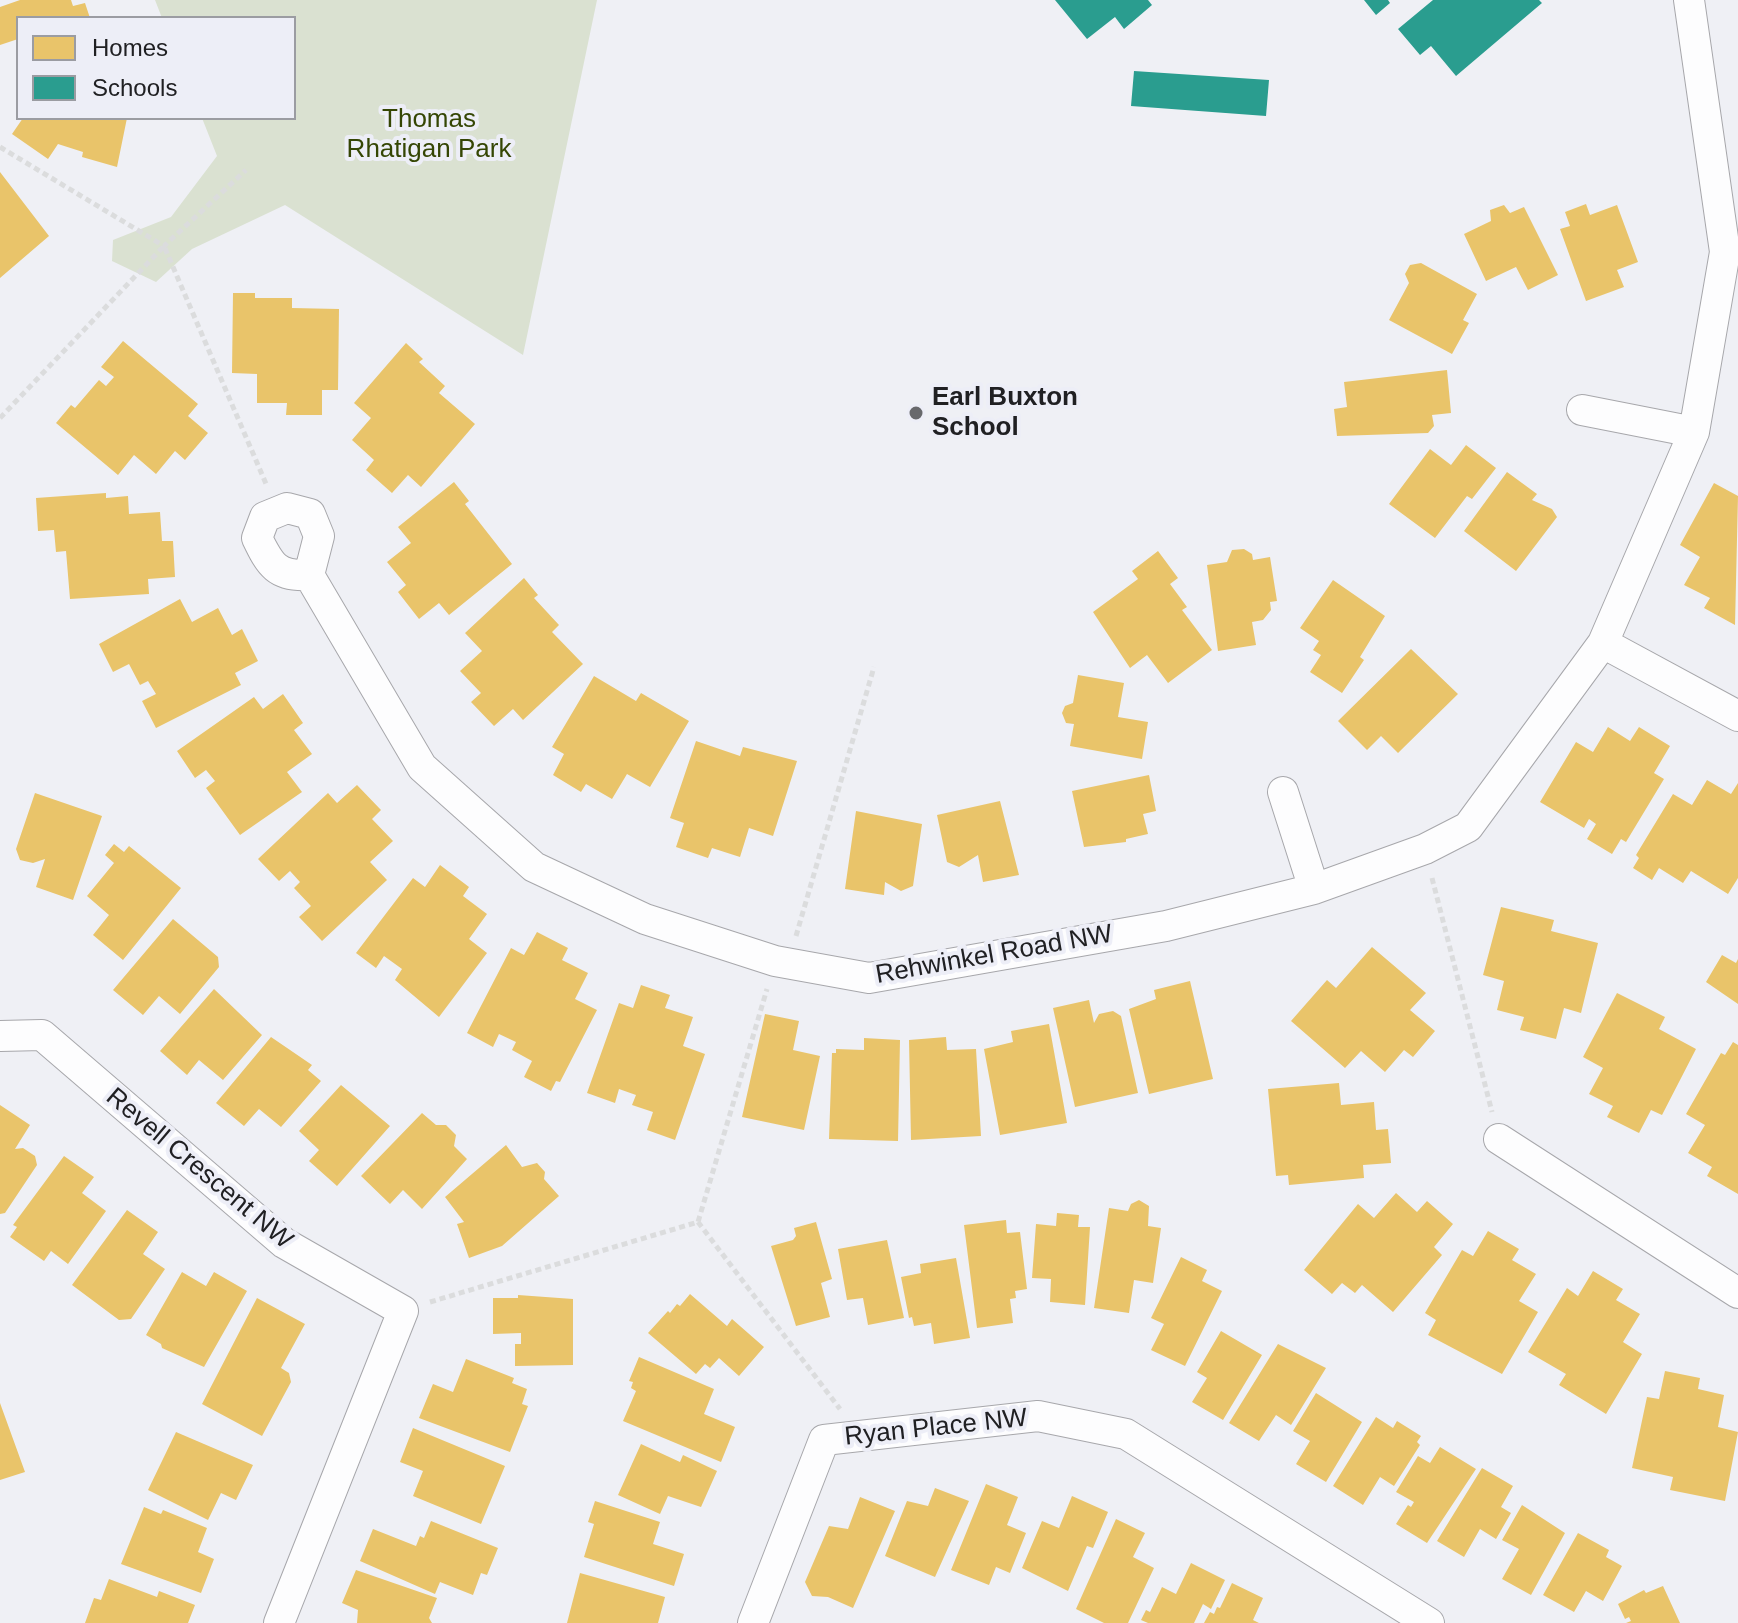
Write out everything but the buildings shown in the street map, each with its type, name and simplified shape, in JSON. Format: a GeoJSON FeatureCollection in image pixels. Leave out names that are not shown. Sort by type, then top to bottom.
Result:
{"type":"FeatureCollection","features":[{"type":"Feature","properties":{"kind":"street","name":"Rehwinkel Road NW"},"geometry":{"type":"LineString","coordinates":[[309,575],[422,767],[534,867],[645,919],[781,962],[869,978],[1166,926],[1314,889],[1425,849],[1468,827],[1603,643],[1694,432],[1732,252],[1689,0]]}},
{"type":"Feature","properties":{"kind":"street"},"geometry":{"type":"LineString","coordinates":[[1582,410],[1694,432]]}},
{"type":"Feature","properties":{"kind":"street"},"geometry":{"type":"LineString","coordinates":[[287,508],[310,514],[319,536],[309,575],[291,576],[270,564],[257,538],[265,517],[287,508]]}},
{"type":"Feature","properties":{"kind":"street"},"geometry":{"type":"LineString","coordinates":[[1603,643],[1738,716]]}},
{"type":"Feature","properties":{"kind":"street"},"geometry":{"type":"LineString","coordinates":[[1283,792],[1314,889]]}},
{"type":"Feature","properties":{"kind":"street","name":"Revell Crescent NW"},"geometry":{"type":"LineString","coordinates":[[0,1036],[42,1035],[284,1243],[403,1311]]}},
{"type":"Feature","properties":{"kind":"street"},"geometry":{"type":"LineString","coordinates":[[1499,1139],[1738,1293]]}},
{"type":"Feature","properties":{"kind":"street"},"geometry":{"type":"LineString","coordinates":[[279,1623],[403,1311]]}},
{"type":"Feature","properties":{"kind":"street","name":"Ryan Place NW"},"geometry":{"type":"LineString","coordinates":[[753,1623],[824,1440],[1038,1416],[1126,1434],[1429,1623]]}},
{"type":"Feature","properties":{"kind":"path"},"geometry":{"type":"LineString","coordinates":[[0,147],[164,246],[278,511]]}},
{"type":"Feature","properties":{"kind":"path"},"geometry":{"type":"LineString","coordinates":[[0,418],[164,246],[246,170]]}},
{"type":"Feature","properties":{"kind":"path"},"geometry":{"type":"LineString","coordinates":[[698,1222],[874,667]]}},
{"type":"Feature","properties":{"kind":"path"},"geometry":{"type":"LineString","coordinates":[[1425,849],[1499,1139]]}},
{"type":"Feature","properties":{"kind":"path"},"geometry":{"type":"LineString","coordinates":[[403,1311],[698,1222]]}},
{"type":"Feature","properties":{"kind":"path"},"geometry":{"type":"LineString","coordinates":[[698,1222],[861,1436]]}},
{"type":"Feature","properties":{"kind":"green space","name":"Thomas Rhatigan Park"},"geometry":{"type":"Polygon","coordinates":[[[155,0],[597,0],[523,355],[285,205],[192,249],[156,282],[112,261],[113,240],[171,217],[217,156],[203,120],[296,120],[296,16],[161,16],[155,0]]]}},
{"type":"Feature","properties":{"kind":"place","name":"Earl Buxton School"},"geometry":{"type":"Point","coordinates":[916,413]}}]}
